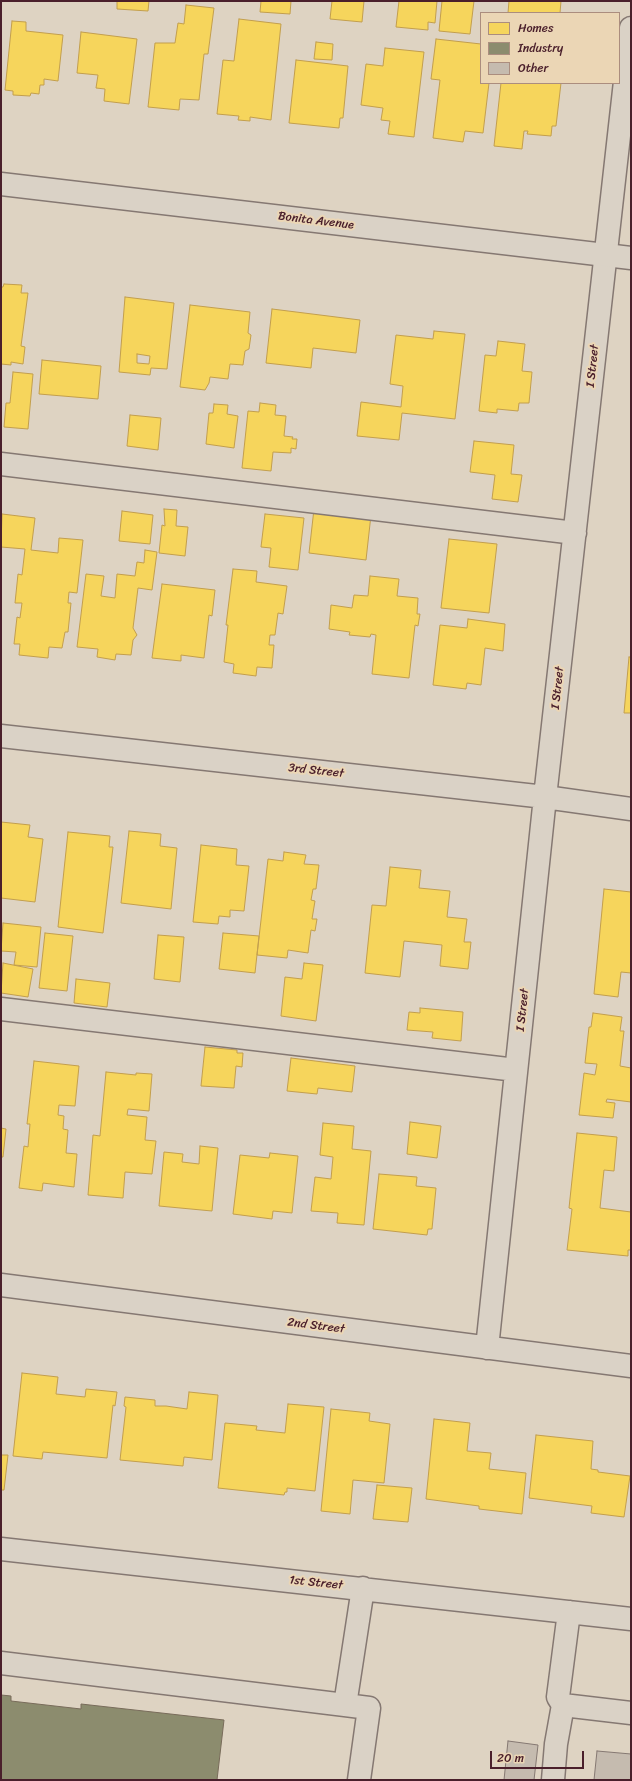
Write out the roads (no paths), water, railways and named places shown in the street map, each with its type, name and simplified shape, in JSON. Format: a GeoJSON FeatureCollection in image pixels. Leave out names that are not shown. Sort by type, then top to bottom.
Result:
{"type":"FeatureCollection","features":[{"type":"Feature","properties":{"kind":"street","name":"I Street"},"geometry":{"type":"LineString","coordinates":[[487,1348],[545,797],[631,28]]}},
{"type":"Feature","properties":{"kind":"street","name":"Bonita Avenue"},"geometry":{"type":"LineString","coordinates":[[1,184],[631,258]]}},
{"type":"Feature","properties":{"kind":"street"},"geometry":{"type":"LineString","coordinates":[[1,464],[575,533]]}},
{"type":"Feature","properties":{"kind":"street","name":"3rd Street"},"geometry":{"type":"LineString","coordinates":[[1,736],[545,797],[631,809]]}},
{"type":"Feature","properties":{"kind":"street"},"geometry":{"type":"LineString","coordinates":[[1,1009],[516,1070]]}},
{"type":"Feature","properties":{"kind":"street","name":"2nd Street"},"geometry":{"type":"LineString","coordinates":[[1,1285],[631,1366]]}},
{"type":"Feature","properties":{"kind":"street","name":"1st Street"},"geometry":{"type":"LineString","coordinates":[[1,1549],[363,1588],[631,1619]]}},
{"type":"Feature","properties":{"kind":"street"},"geometry":{"type":"LineString","coordinates":[[345,1705],[363,1588]]}},
{"type":"Feature","properties":{"kind":"street"},"geometry":{"type":"LineString","coordinates":[[553,1780],[563,1705],[558,1697],[569,1612]]}},
{"type":"Feature","properties":{"kind":"street"},"geometry":{"type":"LineString","coordinates":[[1,1663],[369,1708],[359,1780]]}},
{"type":"Feature","properties":{"kind":"street"},"geometry":{"type":"LineString","coordinates":[[563,1705],[631,1713]]}}]}
